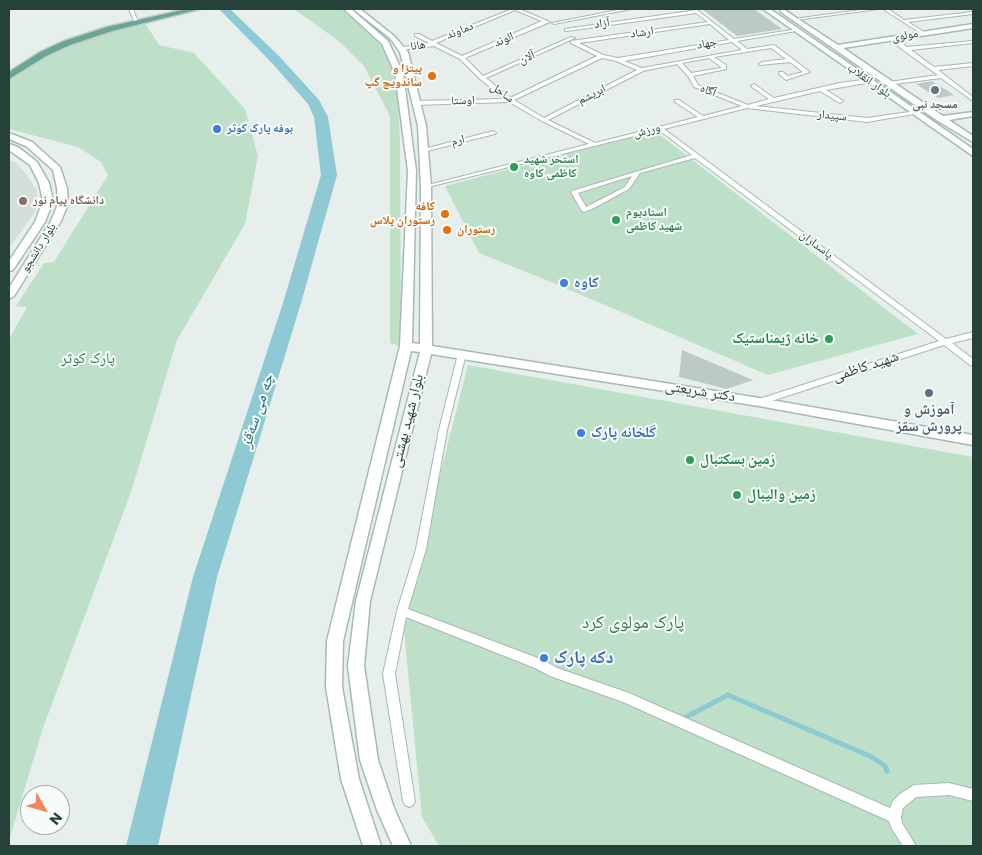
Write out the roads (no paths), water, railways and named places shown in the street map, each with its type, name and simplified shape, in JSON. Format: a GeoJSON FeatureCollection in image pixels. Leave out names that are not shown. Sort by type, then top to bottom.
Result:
{"type":"FeatureCollection","features":[{"type":"Feature","properties":{"kind":"main road"},"geometry":{"type":"LineString","coordinates":[[9,74],[43,54],[67,43],[147,19],[189,9]]}},
{"type":"Feature","properties":{"kind":"main road"},"geometry":{"type":"LineString","coordinates":[[9,74],[54,46],[95,31],[196,9]]}},
{"type":"Feature","properties":{"kind":"main road","name":"بلوار شهید بهشتی"},"geometry":{"type":"LineString","coordinates":[[347,9],[385,43],[399,73],[412,171],[406,346],[335,641],[334,687],[350,779],[372,846]]}},
{"type":"Feature","properties":{"kind":"main road","name":"بلوار شهید بهشتی"},"geometry":{"type":"LineString","coordinates":[[356,9],[392,37],[401,48],[409,68],[415,104],[422,126],[426,187],[426,349],[363,601],[356,666],[370,760],[386,810],[402,846]]}},
{"type":"Feature","properties":{"kind":"main road"},"geometry":{"type":"LineString","coordinates":[[771,9],[783,10]]}},
{"type":"Feature","properties":{"kind":"main road","name":"بلوار انقلاب"},"geometry":{"type":"LineString","coordinates":[[771,9],[796,30],[973,153]]}},
{"type":"Feature","properties":{"kind":"main road","name":"بلوار انقلاب"},"geometry":{"type":"LineString","coordinates":[[783,10],[973,140]]}},
{"type":"Feature","properties":{"kind":"main road","name":"مولوی"},"geometry":{"type":"LineString","coordinates":[[838,47],[973,26]]}},
{"type":"Feature","properties":{"kind":"main road"},"geometry":{"type":"LineString","coordinates":[[941,119],[973,114]]}},
{"type":"Feature","properties":{"kind":"main road","name":"بلوار دانشجو"},"geometry":{"type":"LineString","coordinates":[[9,136],[29,144],[57,169],[62,188],[63,204],[56,221],[9,296]]}},
{"type":"Feature","properties":{"kind":"main road"},"geometry":{"type":"LineString","coordinates":[[12,148],[29,144]]}},
{"type":"Feature","properties":{"kind":"main road","name":"بلوار دانشجو"},"geometry":{"type":"LineString","coordinates":[[9,268],[40,222],[48,201],[44,183],[34,164],[12,148]]}},
{"type":"Feature","properties":{"kind":"main road","name":"دکتر شریعتی"},"geometry":{"type":"LineString","coordinates":[[406,346],[759,402],[973,440]]}},
{"type":"Feature","properties":{"kind":"street"},"geometry":{"type":"LineString","coordinates":[[131,9],[136,21]]}},
{"type":"Feature","properties":{"kind":"street"},"geometry":{"type":"LineString","coordinates":[[516,9],[545,22],[554,23],[629,9]]}},
{"type":"Feature","properties":{"kind":"street","name":"دماوند"},"geometry":{"type":"LineString","coordinates":[[433,43],[516,9]]}},
{"type":"Feature","properties":{"kind":"street"},"geometry":{"type":"LineString","coordinates":[[524,12],[537,9]]}},
{"type":"Feature","properties":{"kind":"street"},"geometry":{"type":"LineString","coordinates":[[818,9],[828,15]]}},
{"type":"Feature","properties":{"kind":"street"},"geometry":{"type":"LineString","coordinates":[[796,20],[853,10],[876,9]]}},
{"type":"Feature","properties":{"kind":"street"},"geometry":{"type":"LineString","coordinates":[[885,9],[922,33]]}},
{"type":"Feature","properties":{"kind":"street"},"geometry":{"type":"LineString","coordinates":[[966,9],[973,13]]}},
{"type":"Feature","properties":{"kind":"street","name":"آزاد"},"geometry":{"type":"LineString","coordinates":[[567,30],[682,11],[697,11],[710,23]]}},
{"type":"Feature","properties":{"kind":"street"},"geometry":{"type":"LineString","coordinates":[[904,21],[973,13]]}},
{"type":"Feature","properties":{"kind":"street","name":"الوند"},"geometry":{"type":"LineString","coordinates":[[462,58],[545,22]]}},
{"type":"Feature","properties":{"kind":"street"},"geometry":{"type":"LineString","coordinates":[[554,23],[567,30],[573,40],[601,56],[618,60],[641,70]]}},
{"type":"Feature","properties":{"kind":"street"},"geometry":{"type":"LineString","coordinates":[[710,23],[745,50]]}},
{"type":"Feature","properties":{"kind":"street","name":"ارشاد"},"geometry":{"type":"LineString","coordinates":[[573,40],[710,23]]}},
{"type":"Feature","properties":{"kind":"street","name":"جهاد"},"geometry":{"type":"LineString","coordinates":[[618,60],[732,39],[796,30]]}},
{"type":"Feature","properties":{"kind":"street","name":"ساحل"},"geometry":{"type":"LineString","coordinates":[[417,34],[462,58],[482,78],[510,100],[544,120],[593,144]]}},
{"type":"Feature","properties":{"kind":"street"},"geometry":{"type":"LineString","coordinates":[[892,38],[973,99]]}},
{"type":"Feature","properties":{"kind":"street","name":"آلان"},"geometry":{"type":"LineString","coordinates":[[482,78],[573,40]]}},
{"type":"Feature","properties":{"kind":"street"},"geometry":{"type":"LineString","coordinates":[[905,49],[973,42]]}},
{"type":"Feature","properties":{"kind":"street","name":"هانا"},"geometry":{"type":"LineString","coordinates":[[401,48],[433,43]]}},
{"type":"Feature","properties":{"kind":"street","name":"ابریشم"},"geometry":{"type":"LineString","coordinates":[[544,120],[641,70],[772,46],[792,60]]}},
{"type":"Feature","properties":{"kind":"street"},"geometry":{"type":"LineString","coordinates":[[510,100],[601,56]]}},
{"type":"Feature","properties":{"kind":"street"},"geometry":{"type":"LineString","coordinates":[[690,75],[723,69],[724,66],[710,57]]}},
{"type":"Feature","properties":{"kind":"street"},"geometry":{"type":"LineString","coordinates":[[762,64],[792,60],[807,72]]}},
{"type":"Feature","properties":{"kind":"street","name":"آگاه"},"geometry":{"type":"LineString","coordinates":[[678,62],[690,75],[696,86],[749,106]]}},
{"type":"Feature","properties":{"kind":"street"},"geometry":{"type":"LineString","coordinates":[[933,69],[973,64]]}},
{"type":"Feature","properties":{"kind":"street"},"geometry":{"type":"LineString","coordinates":[[781,73],[786,78],[807,72]]}},
{"type":"Feature","properties":{"kind":"street"},"geometry":{"type":"LineString","coordinates":[[889,84],[942,76]]}},
{"type":"Feature","properties":{"kind":"street","name":"ورزش"},"geometry":{"type":"LineString","coordinates":[[426,187],[772,100],[870,81]]}},
{"type":"Feature","properties":{"kind":"street"},"geometry":{"type":"LineString","coordinates":[[754,86],[772,100]]}},
{"type":"Feature","properties":{"kind":"street"},"geometry":{"type":"LineString","coordinates":[[821,89],[840,101]]}},
{"type":"Feature","properties":{"kind":"street"},"geometry":{"type":"LineString","coordinates":[[960,91],[973,89]]}},
{"type":"Feature","properties":{"kind":"street","name":"اوستا"},"geometry":{"type":"LineString","coordinates":[[415,104],[510,100]]}},
{"type":"Feature","properties":{"kind":"street"},"geometry":{"type":"LineString","coordinates":[[676,101],[703,118]]}},
{"type":"Feature","properties":{"kind":"street","name":"سپیدار"},"geometry":{"type":"LineString","coordinates":[[749,106],[867,120],[914,112]]}},
{"type":"Feature","properties":{"kind":"street","name":"پاسداران"},"geometry":{"type":"LineString","coordinates":[[659,128],[973,363]]}},
{"type":"Feature","properties":{"kind":"street","name":"ارم"},"geometry":{"type":"LineString","coordinates":[[423,150],[493,133]]}},
{"type":"Feature","properties":{"kind":"street"},"geometry":{"type":"LineString","coordinates":[[638,172],[628,188],[592,208],[584,210],[574,192],[638,172],[696,156]]}},
{"type":"Feature","properties":{"kind":"street","name":"شهید کاظمی"},"geometry":{"type":"LineString","coordinates":[[759,402],[945,342],[973,335]]}},
{"type":"Feature","properties":{"kind":"street"},"geometry":{"type":"LineString","coordinates":[[409,801],[389,674],[402,611],[421,549],[442,430],[462,354]]}},
{"type":"Feature","properties":{"kind":"street"},"geometry":{"type":"LineString","coordinates":[[402,611],[540,664],[554,672],[625,697],[895,817]]}},
{"type":"Feature","properties":{"kind":"street"},"geometry":{"type":"LineString","coordinates":[[910,846],[896,824],[896,805],[914,791],[949,789],[973,794]]}},
{"type":"Feature","properties":{"kind":"waterway","name":"چە می سەقز"},"geometry":{"type":"LineString","coordinates":[[142,846],[205,577],[292,303],[329,175],[321,117],[314,103],[275,59],[224,9]]}},
{"type":"Feature","properties":{"kind":"waterway"},"geometry":{"type":"LineString","coordinates":[[682,719],[728,695],[872,757],[885,766],[887,771]]}},
{"type":"Feature","properties":{"kind":"place","name":"پیتزا و ساندویچ گپ"},"geometry":{"type":"Point","coordinates":[432,76]}},
{"type":"Feature","properties":{"kind":"place","name":"مسجد نبی"},"geometry":{"type":"Point","coordinates":[935,90]}},
{"type":"Feature","properties":{"kind":"place","name":"بوفه پارک کوثر"},"geometry":{"type":"Point","coordinates":[217,129]}},
{"type":"Feature","properties":{"kind":"place","name":"استخر شهید کاظمی کاوه"},"geometry":{"type":"Point","coordinates":[514,167]}},
{"type":"Feature","properties":{"kind":"place","name":"دانشگاه پیام نور"},"geometry":{"type":"Point","coordinates":[23,201]}},
{"type":"Feature","properties":{"kind":"place","name":"کافه رستوران پلاس"},"geometry":{"type":"Point","coordinates":[445,214]}},
{"type":"Feature","properties":{"kind":"place","name":"استادیوم شهید کاظمی"},"geometry":{"type":"Point","coordinates":[616,220]}},
{"type":"Feature","properties":{"kind":"place","name":"رستوران"},"geometry":{"type":"Point","coordinates":[447,230]}},
{"type":"Feature","properties":{"kind":"place","name":"کاوه"},"geometry":{"type":"Point","coordinates":[564,283]}},
{"type":"Feature","properties":{"kind":"place","name":"خانه ژیمناستیک"},"geometry":{"type":"Point","coordinates":[829,339]}},
{"type":"Feature","properties":{"kind":"place","name":"آموزش و پرورش سقز"},"geometry":{"type":"Point","coordinates":[929,393]}},
{"type":"Feature","properties":{"kind":"place","name":"گلخانه پارک"},"geometry":{"type":"Point","coordinates":[581,433]}},
{"type":"Feature","properties":{"kind":"place","name":"زمین بسکتبال"},"geometry":{"type":"Point","coordinates":[690,460]}},
{"type":"Feature","properties":{"kind":"place","name":"زمین والیبال"},"geometry":{"type":"Point","coordinates":[737,495]}},
{"type":"Feature","properties":{"kind":"place","name":"دکه پارک"},"geometry":{"type":"Point","coordinates":[544,658]}},
{"type":"Feature","properties":{"kind":"park label","name":"پارک کوثر"},"geometry":{"type":"Point","coordinates":[88,359]}},
{"type":"Feature","properties":{"kind":"park label","name":"پارک مولوی کرد"},"geometry":{"type":"Point","coordinates":[633,623]}}]}
